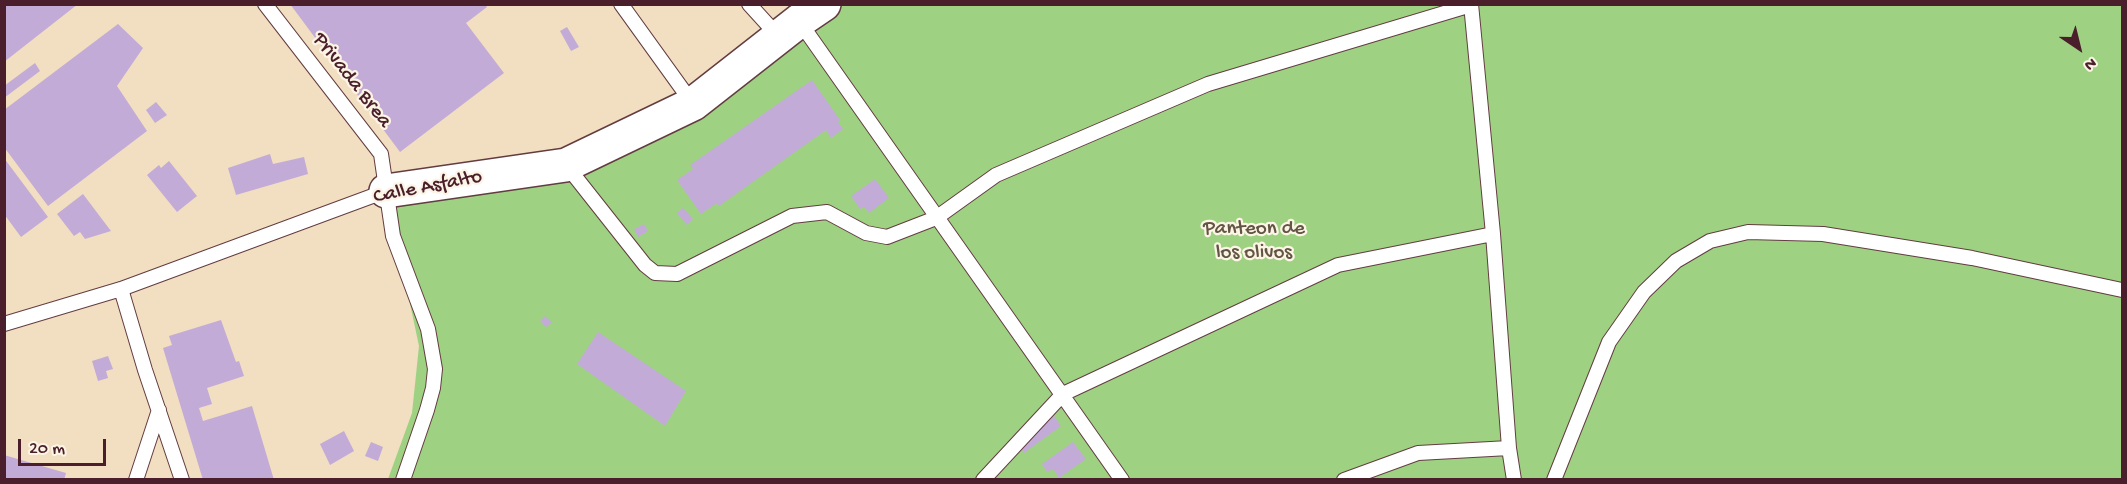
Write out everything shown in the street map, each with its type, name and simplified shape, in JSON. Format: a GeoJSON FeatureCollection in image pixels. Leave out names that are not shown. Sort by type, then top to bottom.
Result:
{"type":"FeatureCollection","features":[{"type":"Feature","properties":{"kind":"street","name":"Calle Asfalto"},"geometry":{"type":"LineString","coordinates":[[386,191],[566,165],[693,104],[801,21]]}},
{"type":"Feature","properties":{"kind":"lane","name":"Privada Brea"},"geometry":{"type":"LineString","coordinates":[[265,4],[381,154],[393,236],[428,329],[435,369],[427,410],[403,480]]}},
{"type":"Feature","properties":{"kind":"lane"},"geometry":{"type":"LineString","coordinates":[[621,4],[693,104]]}},
{"type":"Feature","properties":{"kind":"lane"},"geometry":{"type":"LineString","coordinates":[[749,4],[801,21],[936,218],[1122,480]]}},
{"type":"Feature","properties":{"kind":"lane"},"geometry":{"type":"LineString","coordinates":[[566,165],[645,265],[655,273],[677,274],[792,216],[827,212],[866,233],[887,237],[936,218],[996,175],[1208,84],[1471,5],[1493,234],[1509,448],[1514,480]]}},
{"type":"Feature","properties":{"kind":"lane","name":"Calle Asfalto"},"geometry":{"type":"LineString","coordinates":[[4,324],[121,288],[386,191]]}},
{"type":"Feature","properties":{"kind":"lane"},"geometry":{"type":"LineString","coordinates":[[1554,480],[1609,342],[1644,292],[1676,261],[1710,242],[1748,232],[1823,234],[1972,258],[2122,290]]}},
{"type":"Feature","properties":{"kind":"lane"},"geometry":{"type":"LineString","coordinates":[[983,480],[1063,394],[1338,266],[1493,234]]}},
{"type":"Feature","properties":{"kind":"lane"},"geometry":{"type":"LineString","coordinates":[[121,288],[182,480]]}},
{"type":"Feature","properties":{"kind":"lane"},"geometry":{"type":"LineString","coordinates":[[136,480],[159,410]]}},
{"type":"Feature","properties":{"kind":"lane"},"geometry":{"type":"LineString","coordinates":[[1344,480],[1418,453],[1509,448]]}},
{"type":"Feature","properties":{"kind":"green space","name":"Panteon de los olivos"},"geometry":{"type":"Polygon","coordinates":[[[824,5],[2122,5],[2122,479],[388,479],[412,413],[419,346],[386,191],[566,165],[824,5]]]}},
{"type":"Feature","properties":{"kind":"building"},"geometry":{"type":"Polygon","coordinates":[[[4,4],[78,4],[4,62],[4,4]]]}},
{"type":"Feature","properties":{"kind":"building"},"geometry":{"type":"Polygon","coordinates":[[[290,4],[485,4],[487,7],[466,23],[504,73],[400,152],[290,4]]]}},
{"type":"Feature","properties":{"kind":"building"},"geometry":{"type":"Polygon","coordinates":[[[118,24],[143,48],[117,86],[147,131],[48,206],[4,147],[4,110],[118,24]]]}},
{"type":"Feature","properties":{"kind":"building"},"geometry":{"type":"Polygon","coordinates":[[[567,27],[579,47],[571,51],[560,31],[567,27]]]}},
{"type":"Feature","properties":{"kind":"building"},"geometry":{"type":"Polygon","coordinates":[[[35,63],[40,71],[4,98],[4,86],[35,63]]]}},
{"type":"Feature","properties":{"kind":"building"},"geometry":{"type":"Polygon","coordinates":[[[812,80],[840,120],[838,122],[843,129],[831,138],[826,130],[719,206],[717,203],[701,214],[677,180],[693,169],[690,165],[812,80]]]}},
{"type":"Feature","properties":{"kind":"building"},"geometry":{"type":"Polygon","coordinates":[[[156,102],[167,115],[155,123],[146,110],[156,102]]]}},
{"type":"Feature","properties":{"kind":"building"},"geometry":{"type":"Polygon","coordinates":[[[270,154],[273,164],[304,157],[308,174],[236,195],[228,168],[270,154]]]}},
{"type":"Feature","properties":{"kind":"building"},"geometry":{"type":"Polygon","coordinates":[[[4,158],[48,217],[21,237],[4,214],[4,158]]]}},
{"type":"Feature","properties":{"kind":"building"},"geometry":{"type":"Polygon","coordinates":[[[169,161],[197,196],[177,212],[147,175],[159,165],[161,168],[169,161]]]}},
{"type":"Feature","properties":{"kind":"building"},"geometry":{"type":"Polygon","coordinates":[[[875,179],[889,198],[869,213],[864,207],[860,209],[851,196],[875,179]]]}},
{"type":"Feature","properties":{"kind":"building"},"geometry":{"type":"Polygon","coordinates":[[[83,194],[111,231],[85,239],[80,232],[74,236],[57,214],[83,194]]]}},
{"type":"Feature","properties":{"kind":"building"},"geometry":{"type":"Polygon","coordinates":[[[683,208],[693,219],[687,225],[677,213],[683,208]]]}},
{"type":"Feature","properties":{"kind":"building"},"geometry":{"type":"Polygon","coordinates":[[[644,224],[648,231],[638,237],[634,229],[644,224]]]}},
{"type":"Feature","properties":{"kind":"building"},"geometry":{"type":"Polygon","coordinates":[[[545,316],[552,322],[546,327],[540,321],[545,316]]]}},
{"type":"Feature","properties":{"kind":"building"},"geometry":{"type":"Polygon","coordinates":[[[221,320],[236,362],[239,361],[244,376],[207,388],[212,404],[199,408],[203,421],[252,406],[274,480],[203,480],[163,348],[172,345],[169,336],[221,320]]]}},
{"type":"Feature","properties":{"kind":"building"},"geometry":{"type":"Polygon","coordinates":[[[598,332],[686,391],[665,426],[577,364],[598,332]]]}},
{"type":"Feature","properties":{"kind":"building"},"geometry":{"type":"Polygon","coordinates":[[[108,356],[113,369],[106,371],[108,378],[98,381],[92,361],[108,356]]]}},
{"type":"Feature","properties":{"kind":"building"},"geometry":{"type":"Polygon","coordinates":[[[1050,410],[1061,426],[1024,453],[1019,445],[1016,447],[1010,439],[1050,410]]]}},
{"type":"Feature","properties":{"kind":"building"},"geometry":{"type":"Polygon","coordinates":[[[344,431],[354,451],[330,465],[320,444],[344,431]]]}},
{"type":"Feature","properties":{"kind":"building"},"geometry":{"type":"Polygon","coordinates":[[[371,442],[383,447],[378,461],[365,456],[371,442]]]}},
{"type":"Feature","properties":{"kind":"building"},"geometry":{"type":"Polygon","coordinates":[[[1073,442],[1086,459],[1059,478],[1053,469],[1047,472],[1042,464],[1073,442]]]}},
{"type":"Feature","properties":{"kind":"building"},"geometry":{"type":"Polygon","coordinates":[[[4,455],[66,473],[64,480],[4,480],[4,455]]]}}]}
